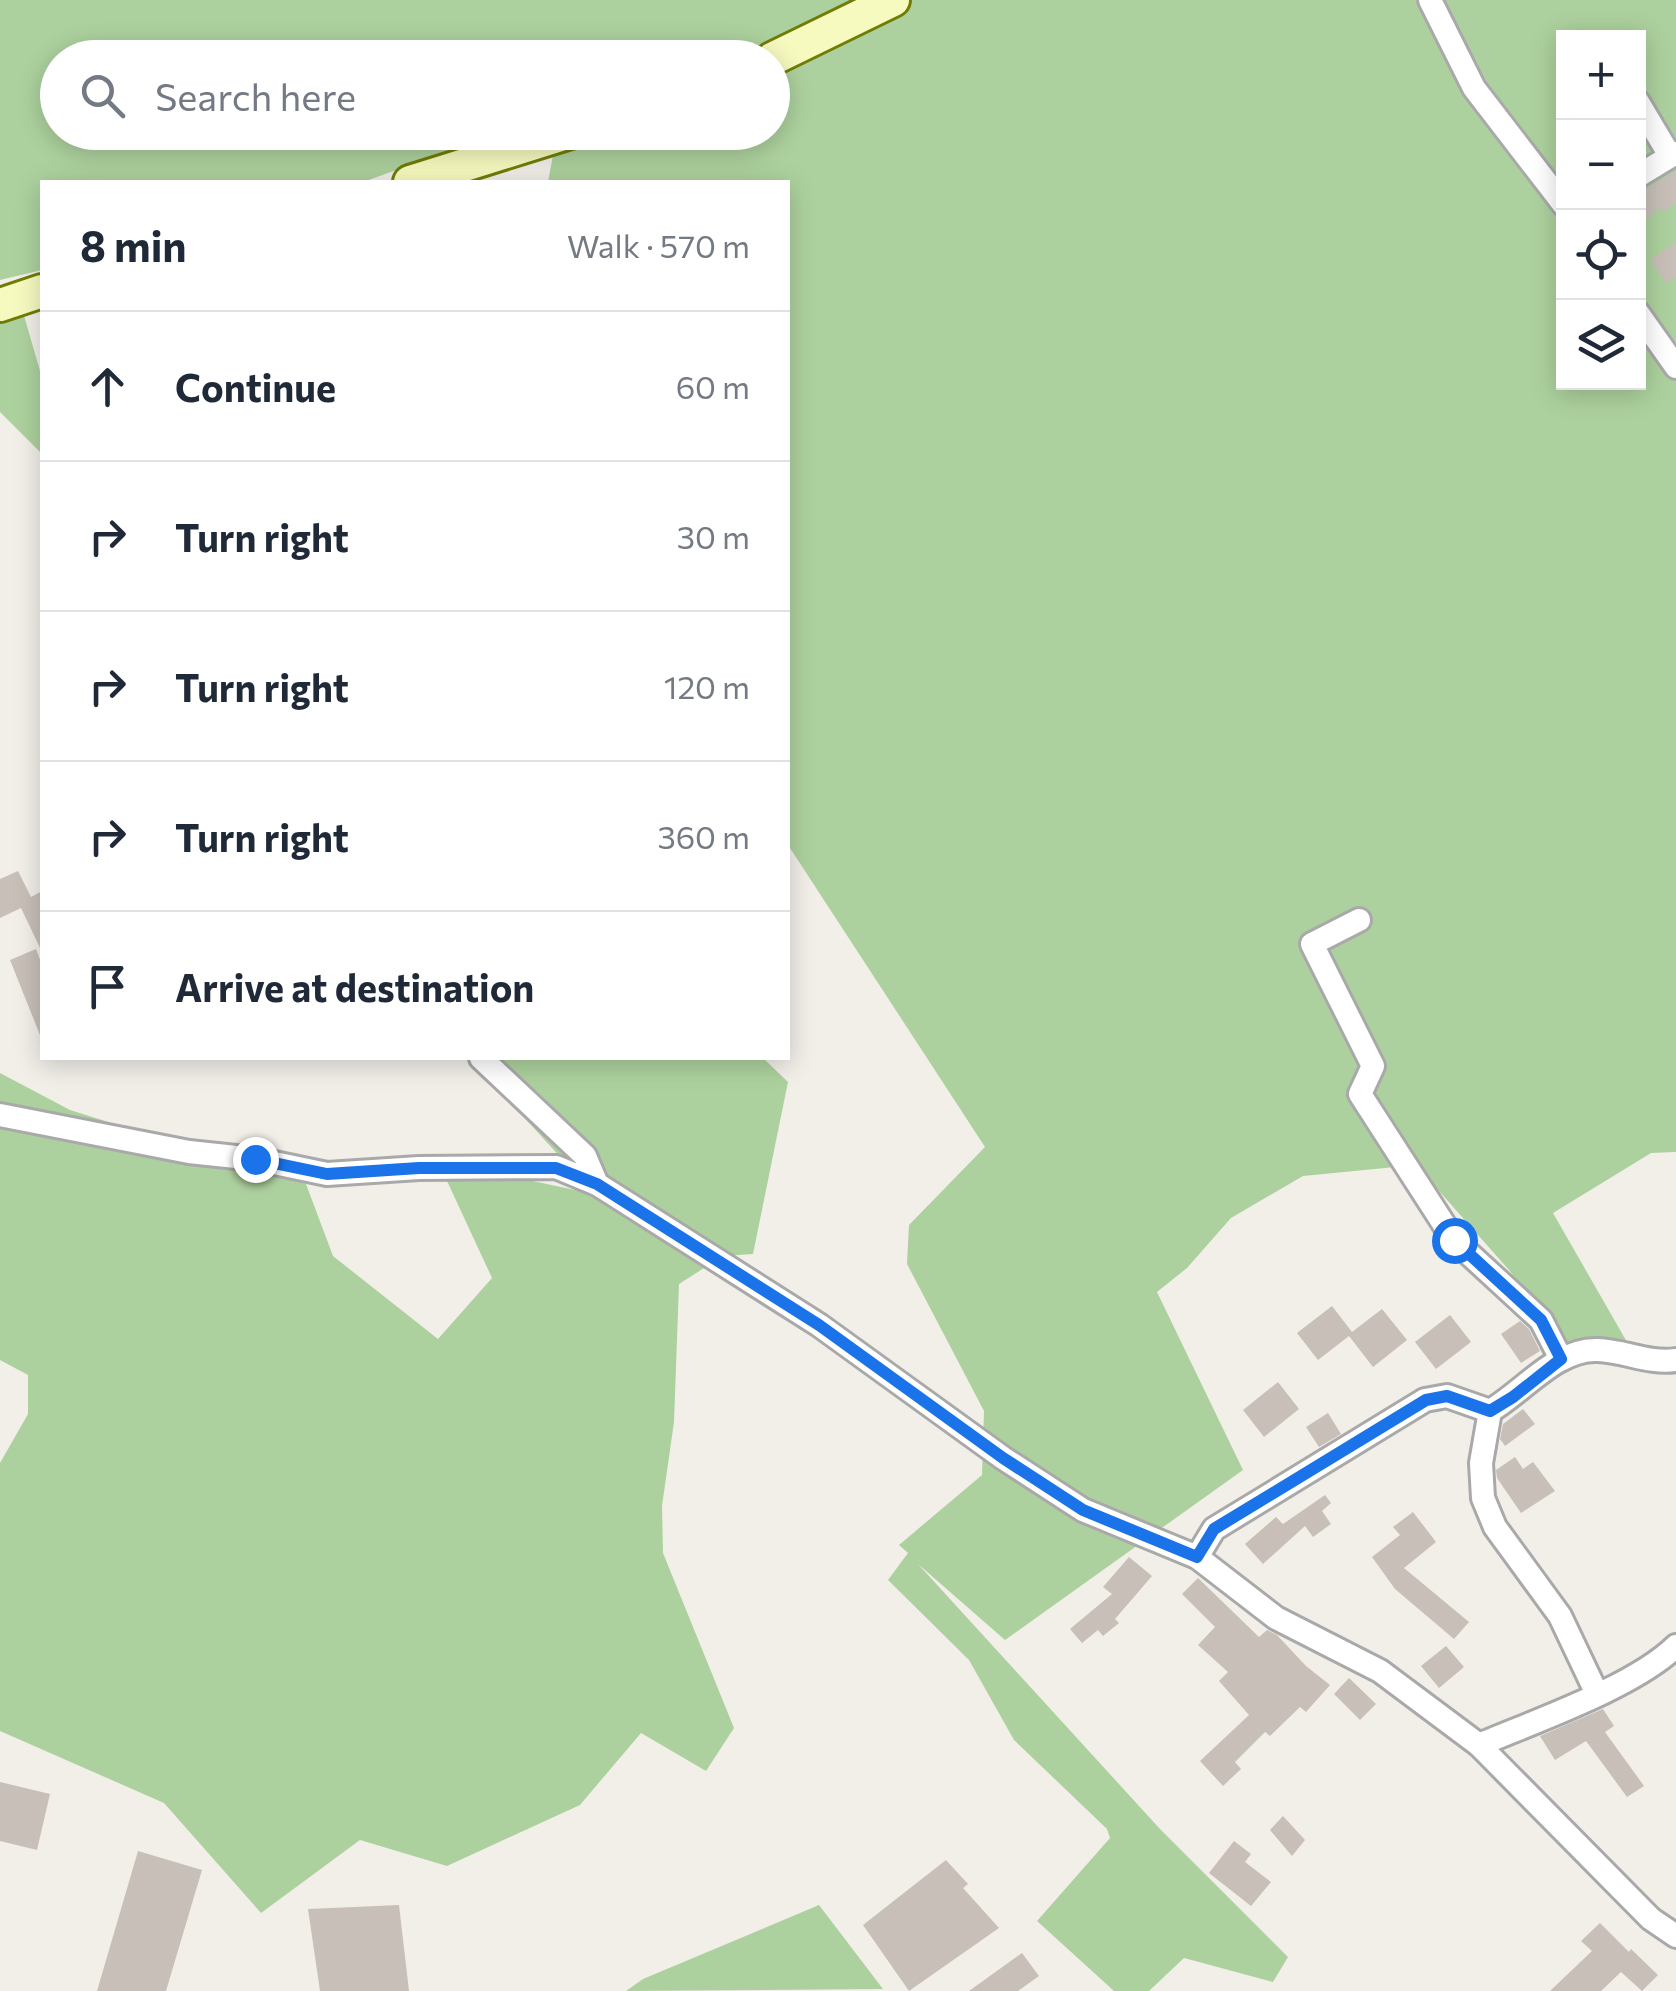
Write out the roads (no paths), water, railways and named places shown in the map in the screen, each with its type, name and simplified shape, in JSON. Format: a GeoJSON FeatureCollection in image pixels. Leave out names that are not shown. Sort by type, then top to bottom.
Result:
{"type":"FeatureCollection","features":[{"type":"Feature","properties":{"kind":"street"},"geometry":{"type":"LineString","coordinates":[[790,50],[893,0]]}},
{"type":"Feature","properties":{"kind":"street"},"geometry":{"type":"LineString","coordinates":[[1430,0],[1474,88],[1556,195]]}},
{"type":"Feature","properties":{"kind":"street"},"geometry":{"type":"LineString","coordinates":[[1646,114],[1673,154],[1646,171]]}},
{"type":"Feature","properties":{"kind":"street"},"geometry":{"type":"LineString","coordinates":[[416,180],[512,150]]}},
{"type":"Feature","properties":{"kind":"street"},"geometry":{"type":"LineString","coordinates":[[0,304],[40,292]]}},
{"type":"Feature","properties":{"kind":"street"},"geometry":{"type":"LineString","coordinates":[[1646,325],[1676,366]]}},
{"type":"Feature","properties":{"kind":"street"},"geometry":{"type":"LineString","coordinates":[[1359,920],[1312,944],[1373,1066],[1360,1094],[1454,1240],[1541,1320],[1561,1359]]}},
{"type":"Feature","properties":{"kind":"street"},"geometry":{"type":"LineString","coordinates":[[483,1060],[585,1156],[597,1184]]}},
{"type":"Feature","properties":{"kind":"street"},"geometry":{"type":"LineString","coordinates":[[0,1115],[327,1174],[419,1168],[556,1168],[597,1184],[819,1325],[1003,1458],[1083,1510],[1197,1557],[1276,1618],[1380,1671],[1479,1745],[1651,1919],[1676,1936]]}},
{"type":"Feature","properties":{"kind":"street"},"geometry":{"type":"LineString","coordinates":[[1598,1694],[1560,1616],[1495,1527],[1484,1498],[1482,1463],[1490,1411],[1561,1359],[1583,1350],[1660,1362],[1676,1360]]}},
{"type":"Feature","properties":{"kind":"street"},"geometry":{"type":"LineString","coordinates":[[1197,1557],[1214,1529],[1426,1400],[1447,1396],[1490,1411]]}},
{"type":"Feature","properties":{"kind":"street"},"geometry":{"type":"LineString","coordinates":[[1479,1745],[1598,1694],[1666,1656],[1676,1646]]}}]}
